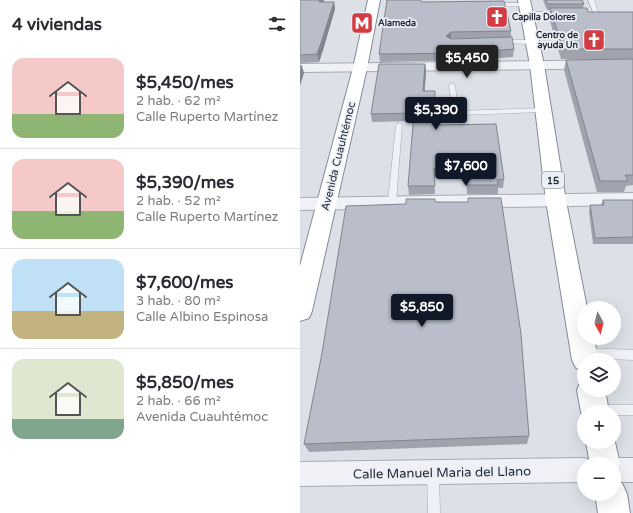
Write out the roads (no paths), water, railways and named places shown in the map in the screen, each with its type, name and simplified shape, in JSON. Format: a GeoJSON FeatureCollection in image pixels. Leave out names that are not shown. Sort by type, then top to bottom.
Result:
{"type":"FeatureCollection","features":[{"type":"Feature","properties":{"kind":"highway","name":"Avenida Cuauhtémoc"},"geometry":{"type":"LineString","coordinates":[[300,311],[360,68],[374,0]]}},
{"type":"Feature","properties":{"kind":"highway","name":"15"},"geometry":{"type":"LineString","coordinates":[[526,6],[537,65],[556,201],[584,353]]}},
{"type":"Feature","properties":{"kind":"highway"},"geometry":{"type":"LineString","coordinates":[[612,501],[614,513]]}},
{"type":"Feature","properties":{"kind":"street"},"geometry":{"type":"LineString","coordinates":[[300,68],[633,64]]}},
{"type":"Feature","properties":{"kind":"street"},"geometry":{"type":"LineString","coordinates":[[300,204],[633,199]]}},
{"type":"Feature","properties":{"kind":"street","name":"Calle Manuel Maria del Llano"},"geometry":{"type":"LineString","coordinates":[[300,474],[577,470]]}},
{"type":"Feature","properties":{"kind":"street"},"geometry":{"type":"LineString","coordinates":[[621,470],[633,470]]}},
{"type":"Feature","properties":{"kind":"lane"},"geometry":{"type":"LineString","coordinates":[[591,0],[597,14]]}},
{"type":"Feature","properties":{"kind":"lane"},"geometry":{"type":"LineString","coordinates":[[487,5],[526,6],[566,14]]}},
{"type":"Feature","properties":{"kind":"lane"},"geometry":{"type":"LineString","coordinates":[[589,14],[604,14]]}},
{"type":"Feature","properties":{"kind":"lane"},"geometry":{"type":"LineString","coordinates":[[498,42],[532,42]]}},
{"type":"Feature","properties":{"kind":"lane"},"geometry":{"type":"LineString","coordinates":[[452,85],[457,128]]}},
{"type":"Feature","properties":{"kind":"lane"},"geometry":{"type":"LineString","coordinates":[[455,113],[543,110]]}},
{"type":"Feature","properties":{"kind":"lane"},"geometry":{"type":"LineString","coordinates":[[392,202],[399,125]]}},
{"type":"Feature","properties":{"kind":"lane"},"geometry":{"type":"LineString","coordinates":[[621,356],[633,355]]}},
{"type":"Feature","properties":{"kind":"lane"},"geometry":{"type":"LineString","coordinates":[[594,404],[633,410]]}},
{"type":"Feature","properties":{"kind":"lane"},"geometry":{"type":"LineString","coordinates":[[433,472],[434,513]]}},
{"type":"Feature","properties":{"kind":"place","name":"Capilla Dolores"},"geometry":{"type":"Point","coordinates":[497,17]}},
{"type":"Feature","properties":{"kind":"place","name":"Alameda"},"geometry":{"type":"Point","coordinates":[362,23]}},
{"type":"Feature","properties":{"kind":"place","name":"Centro de ayuda Un"},"geometry":{"type":"Point","coordinates":[594,40]}}]}
